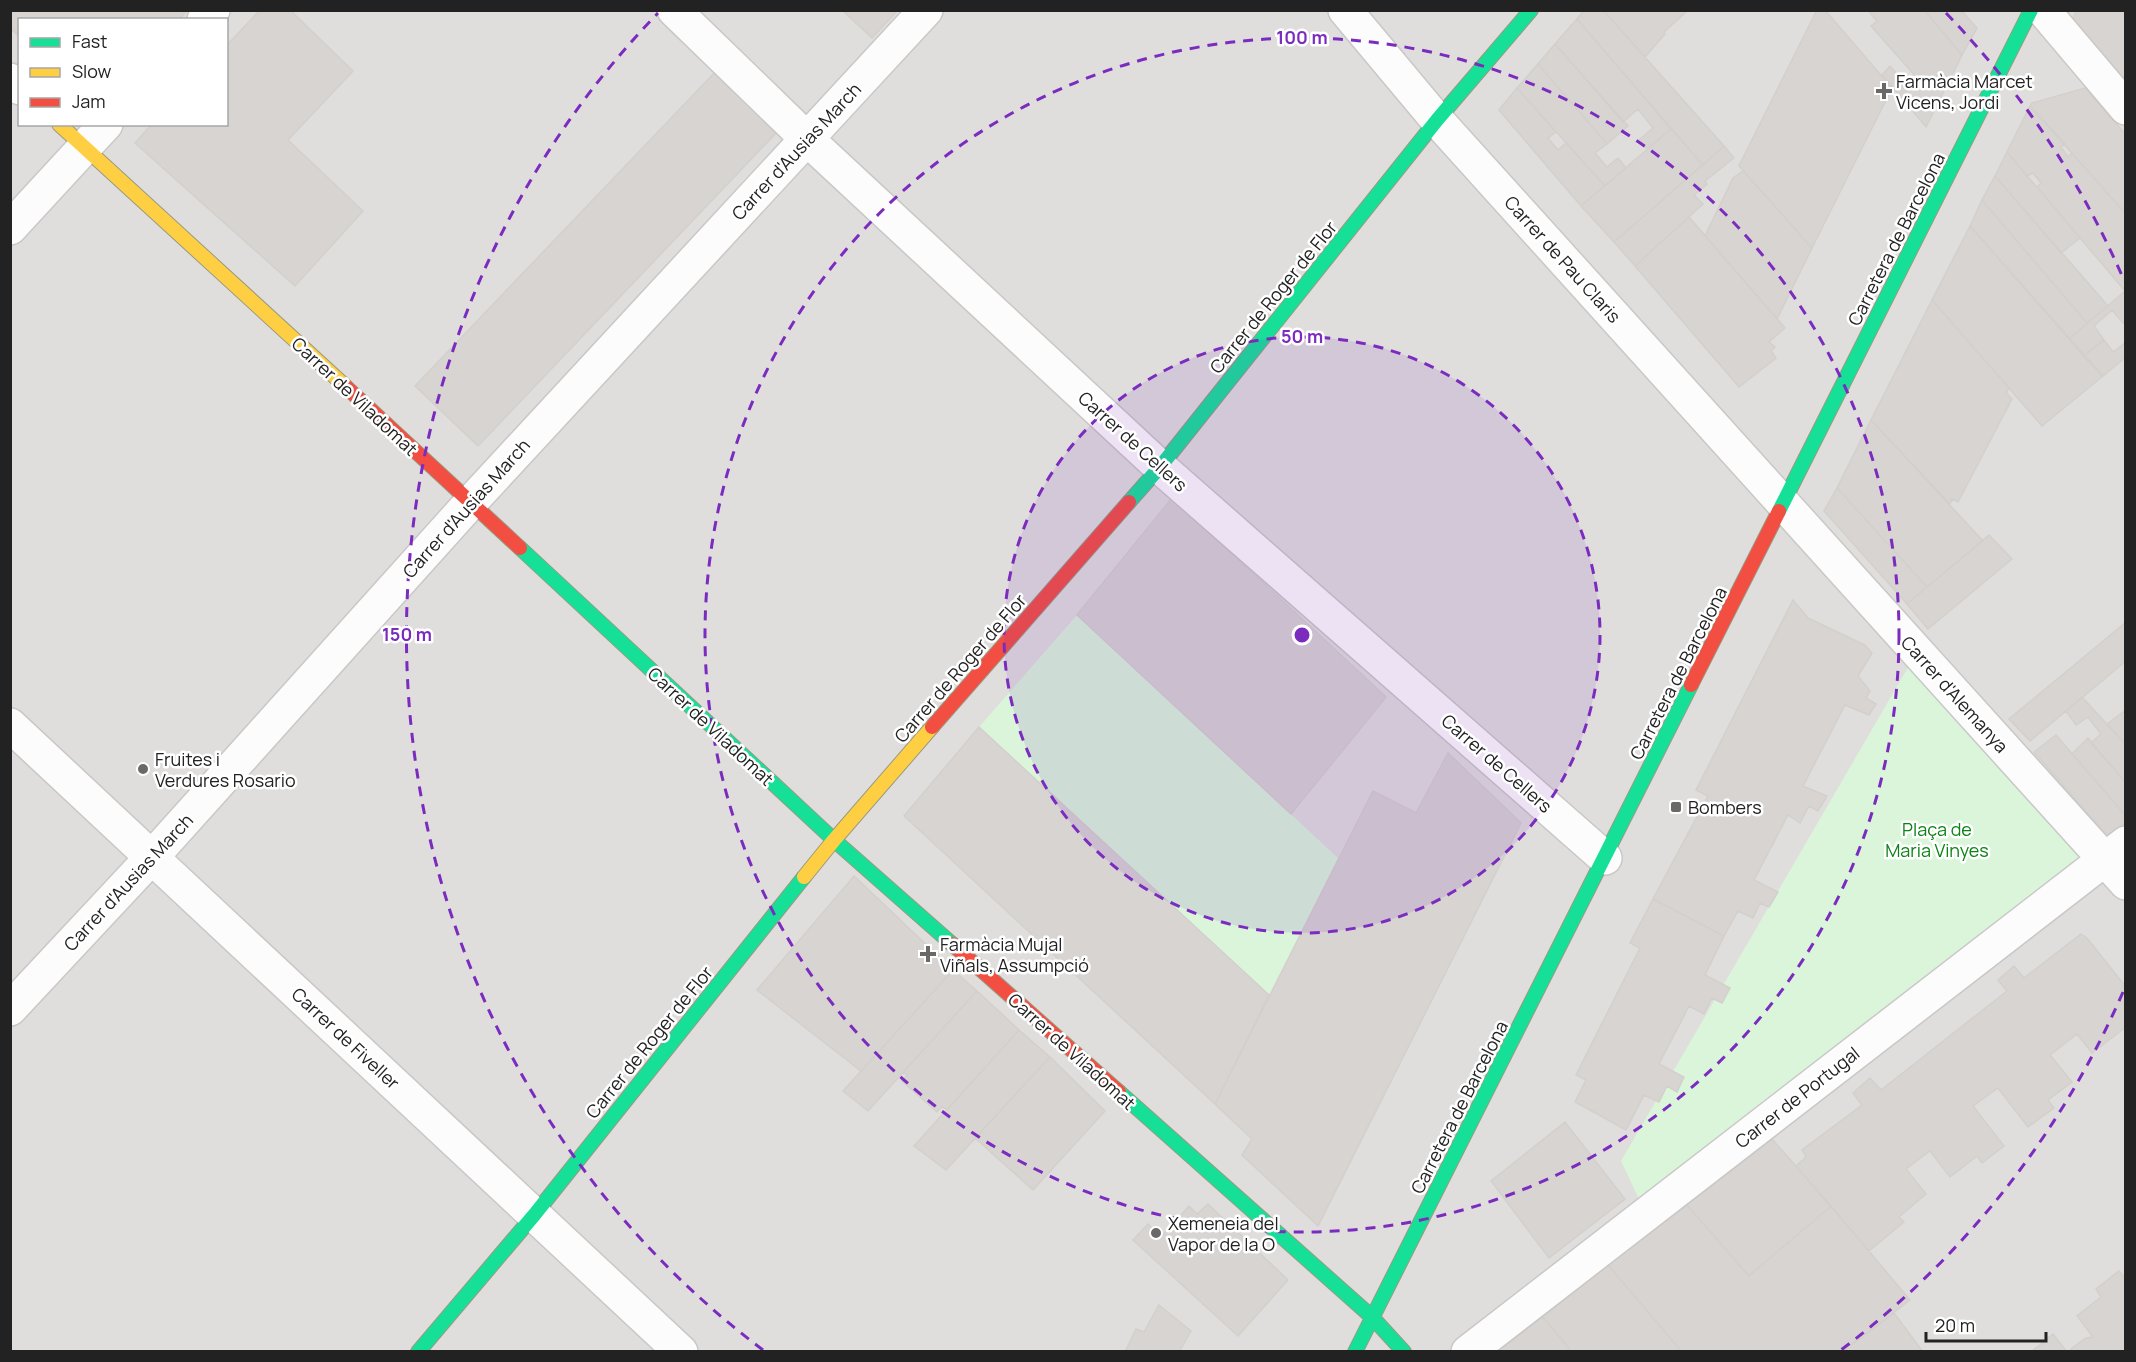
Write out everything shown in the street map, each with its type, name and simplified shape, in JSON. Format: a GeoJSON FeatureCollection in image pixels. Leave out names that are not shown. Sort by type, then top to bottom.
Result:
{"type":"FeatureCollection","features":[{"type":"Feature","properties":{"kind":"street","name":"Carrer de Cellers"},"geometry":{"type":"LineString","coordinates":[[674,10],[807,139],[1160,467],[1605,858]]}},
{"type":"Feature","properties":{"kind":"street","name":"Carrer d'Ausias March"},"geometry":{"type":"LineString","coordinates":[[10,1009],[152,857],[471,502],[926,10]]}},
{"type":"Feature","properties":{"kind":"street","name":"Carrer de Pau Claris"},"geometry":{"type":"LineString","coordinates":[[1345,10],[1437,120],[1784,505]]}},
{"type":"Feature","properties":{"kind":"street","name":"Carrer de Roger de Flor"},"geometry":{"type":"LineString","coordinates":[[418,1352],[535,1214],[834,840],[1160,467],[1437,120],[1531,10]]}},
{"type":"Feature","properties":{"kind":"street","name":"Carretera de Barcelona"},"geometry":{"type":"LineString","coordinates":[[1355,1352],[1784,505],[2031,10]]}},
{"type":"Feature","properties":{"kind":"street"},"geometry":{"type":"LineString","coordinates":[[2043,10],[2126,108]]}},
{"type":"Feature","properties":{"kind":"street","name":"Carrer de Viladomat"},"geometry":{"type":"LineString","coordinates":[[65,126],[95,136],[471,502],[834,840],[1372,1317],[1404,1352]]}},
{"type":"Feature","properties":{"kind":"street"},"geometry":{"type":"LineString","coordinates":[[10,228],[95,136]]}},
{"type":"Feature","properties":{"kind":"street","name":"Carrer d'Alemanya"},"geometry":{"type":"LineString","coordinates":[[1784,505],[2119,862]]}},
{"type":"Feature","properties":{"kind":"street","name":"Carrer de Fiveller"},"geometry":{"type":"LineString","coordinates":[[10,724],[681,1352]]}},
{"type":"Feature","properties":{"kind":"street","name":"Carrer de Portugal"},"geometry":{"type":"LineString","coordinates":[[1468,1352],[2119,862]]}},
{"type":"Feature","properties":{"kind":"shaded area"},"geometry":{"type":"Polygon","coordinates":[[[11,11],[2125,11],[2125,1351],[11,1351],[11,11]]]}},
{"type":"Feature","properties":{"kind":"green space"},"geometry":{"type":"Polygon","coordinates":[[[1077,615],[1338,858],[1269,995],[979,727],[1077,615]]]}},
{"type":"Feature","properties":{"kind":"green space","name":"Plaça de Maria Vinyes"},"geometry":{"type":"Polygon","coordinates":[[[1917,652],[2098,853],[1646,1214],[1621,1161],[1917,652]]]}},
{"type":"Feature","properties":{"kind":"building"},"geometry":{"type":"Polygon","coordinates":[[[10,10],[187,10],[181,18],[18,18],[18,35],[10,28],[10,10]]]}},
{"type":"Feature","properties":{"kind":"building"},"geometry":{"type":"Polygon","coordinates":[[[260,10],[290,10],[353,71],[288,140],[363,211],[295,286],[135,143],[150,126],[228,126],[228,44],[260,10]]]}},
{"type":"Feature","properties":{"kind":"building"},"geometry":{"type":"Polygon","coordinates":[[[842,10],[898,10],[872,38],[842,10]]]}},
{"type":"Feature","properties":{"kind":"building"},"geometry":{"type":"Polygon","coordinates":[[[1584,10],[1603,10],[1724,146],[1703,165],[1577,19],[1584,10]]]}},
{"type":"Feature","properties":{"kind":"building"},"geometry":{"type":"Polygon","coordinates":[[[1603,10],[1685,10],[1686,12],[1664,32],[1665,34],[1645,57],[1603,10]]]}},
{"type":"Feature","properties":{"kind":"building"},"geometry":{"type":"Polygon","coordinates":[[[1817,10],[1825,10],[1892,88],[1812,248],[1739,166],[1817,10]]]}},
{"type":"Feature","properties":{"kind":"building"},"geometry":{"type":"Polygon","coordinates":[[[1870,10],[1924,10],[1962,55],[1926,127],[1882,75],[1890,66],[1909,87],[1918,79],[1871,26],[1877,21],[1870,10]]]}},
{"type":"Feature","properties":{"kind":"building"},"geometry":{"type":"Polygon","coordinates":[[[1924,10],[1961,10],[1977,28],[1962,55],[1924,10]]]}},
{"type":"Feature","properties":{"kind":"building"},"geometry":{"type":"Polygon","coordinates":[[[2077,10],[2126,10],[2126,82],[2072,20],[2077,10]]]}},
{"type":"Feature","properties":{"kind":"building"},"geometry":{"type":"Polygon","coordinates":[[[1577,19],[1671,129],[1647,149],[1639,140],[1653,128],[1638,109],[1623,122],[1555,44],[1577,19]]]}},
{"type":"Feature","properties":{"kind":"building"},"geometry":{"type":"Polygon","coordinates":[[[1555,44],[1628,126],[1607,144],[1538,64],[1555,44]]]}},
{"type":"Feature","properties":{"kind":"building"},"geometry":{"type":"Polygon","coordinates":[[[1538,64],[1607,144],[1595,153],[1607,167],[1618,158],[1626,168],[1605,186],[1517,88],[1538,64]]]}},
{"type":"Feature","properties":{"kind":"building"},"geometry":{"type":"Polygon","coordinates":[[[716,71],[778,131],[478,446],[415,386],[716,71]]]}},
{"type":"Feature","properties":{"kind":"building"},"geometry":{"type":"Polygon","coordinates":[[[1517,88],[1556,132],[1548,138],[1558,150],[1566,143],[1605,186],[1581,206],[1499,110],[1517,88]]]}},
{"type":"Feature","properties":{"kind":"building"},"geometry":{"type":"Polygon","coordinates":[[[2085,88],[2126,135],[2126,214],[2030,106],[2032,103],[2085,88]]]}},
{"type":"Feature","properties":{"kind":"building"},"geometry":{"type":"Polygon","coordinates":[[[2030,106],[2065,144],[2061,147],[2068,157],[2072,153],[2126,214],[2125,291],[2037,187],[2041,183],[2033,173],[2027,176],[2007,152],[2030,106]]]}},
{"type":"Feature","properties":{"kind":"building"},"geometry":{"type":"Polygon","coordinates":[[[1671,129],[1703,165],[1614,242],[1581,206],[1671,129]]]}},
{"type":"Feature","properties":{"kind":"building"},"geometry":{"type":"Polygon","coordinates":[[[1724,146],[1734,158],[1705,181],[1707,184],[1694,195],[1703,204],[1635,266],[1614,242],[1724,146]]]}},
{"type":"Feature","properties":{"kind":"building"},"geometry":{"type":"Polygon","coordinates":[[[2007,152],[2080,238],[2061,253],[1995,176],[2007,152]]]}},
{"type":"Feature","properties":{"kind":"building"},"geometry":{"type":"Polygon","coordinates":[[[1743,171],[1812,248],[1777,319],[1705,236],[1733,178],[1743,171]]]}},
{"type":"Feature","properties":{"kind":"building"},"geometry":{"type":"Polygon","coordinates":[[[1995,176],[2108,306],[2087,323],[1982,200],[1995,176]]]}},
{"type":"Feature","properties":{"kind":"building"},"geometry":{"type":"Polygon","coordinates":[[[1982,200],[2087,323],[2069,339],[1970,226],[1982,200]]]}},
{"type":"Feature","properties":{"kind":"building"},"geometry":{"type":"Polygon","coordinates":[[[1689,217],[1785,328],[1769,342],[1775,347],[1771,351],[1776,358],[1739,387],[1635,266],[1689,217]]]}},
{"type":"Feature","properties":{"kind":"building"},"geometry":{"type":"Polygon","coordinates":[[[1970,226],[2103,376],[2042,426],[1932,300],[1970,226]]]}},
{"type":"Feature","properties":{"kind":"building"},"geometry":{"type":"Polygon","coordinates":[[[2125,291],[2126,321],[2123,323],[2112,310],[2094,326],[2104,340],[2083,356],[2069,339],[2125,291]]]}},
{"type":"Feature","properties":{"kind":"building"},"geometry":{"type":"Polygon","coordinates":[[[1932,300],[2009,388],[2006,393],[2012,399],[1958,502],[1952,499],[1950,504],[1871,420],[1932,300]]]}},
{"type":"Feature","properties":{"kind":"building"},"geometry":{"type":"Polygon","coordinates":[[[2104,340],[2113,352],[2126,342],[2126,357],[2103,376],[2083,356],[2104,340]]]}},
{"type":"Feature","properties":{"kind":"building"},"geometry":{"type":"Polygon","coordinates":[[[1871,420],[1983,541],[1927,587],[1837,488],[1871,420]]]}},
{"type":"Feature","properties":{"kind":"building"},"geometry":{"type":"Polygon","coordinates":[[[1837,488],[1927,587],[1907,604],[1824,511],[1837,488]]]}},
{"type":"Feature","properties":{"kind":"building"},"geometry":{"type":"Polygon","coordinates":[[[1172,498],[1386,697],[1291,814],[1077,615],[1172,498]]]}},
{"type":"Feature","properties":{"kind":"building"},"geometry":{"type":"Polygon","coordinates":[[[1989,535],[2012,559],[1928,629],[1907,604],[1989,535]]]}},
{"type":"Feature","properties":{"kind":"building"},"geometry":{"type":"Polygon","coordinates":[[[1793,600],[1808,618],[1865,645],[1872,653],[1858,676],[1870,691],[1866,698],[1876,704],[1869,715],[1845,705],[1803,786],[1827,796],[1818,811],[1809,806],[1800,823],[1788,815],[1754,880],[1778,892],[1769,907],[1760,903],[1753,918],[1738,911],[1724,936],[1653,899],[1708,796],[1696,790],[1793,600]]]}},
{"type":"Feature","properties":{"kind":"building"},"geometry":{"type":"Polygon","coordinates":[[[2126,622],[2126,661],[2030,741],[2009,719],[2126,622]]]}},
{"type":"Feature","properties":{"kind":"building"},"geometry":{"type":"Polygon","coordinates":[[[2082,697],[2126,745],[2126,783],[2091,743],[2101,734],[2088,717],[2076,725],[2066,711],[2082,697]]]}},
{"type":"Feature","properties":{"kind":"building"},"geometry":{"type":"Polygon","coordinates":[[[2126,710],[2126,745],[2107,724],[2126,710]]]}},
{"type":"Feature","properties":{"kind":"building"},"geometry":{"type":"Polygon","coordinates":[[[979,727],[1269,995],[1215,1104],[904,816],[979,727]]]}},
{"type":"Feature","properties":{"kind":"building"},"geometry":{"type":"Polygon","coordinates":[[[2056,735],[2126,816],[2126,822],[2107,836],[2034,752],[2056,735]]]}},
{"type":"Feature","properties":{"kind":"building"},"geometry":{"type":"Polygon","coordinates":[[[2088,738],[2126,783],[2126,816],[2072,754],[2088,738]]]}},
{"type":"Feature","properties":{"kind":"building"},"geometry":{"type":"Polygon","coordinates":[[[1448,753],[1521,823],[1318,1226],[1242,1155],[1252,1139],[1215,1104],[1373,791],[1416,813],[1448,753]]]}},
{"type":"Feature","properties":{"kind":"building"},"geometry":{"type":"Polygon","coordinates":[[[854,876],[953,970],[861,1071],[757,990],[854,876]]]}},
{"type":"Feature","properties":{"kind":"building"},"geometry":{"type":"Polygon","coordinates":[[[1653,899],[1724,936],[1705,975],[1730,988],[1722,1003],[1712,998],[1704,1014],[1689,1006],[1659,1064],[1684,1077],[1677,1092],[1667,1086],[1659,1102],[1644,1095],[1626,1130],[1575,1102],[1586,1080],[1576,1075],[1640,948],[1630,943],[1653,899]]]}},
{"type":"Feature","properties":{"kind":"building"},"geometry":{"type":"Polygon","coordinates":[[[2081,934],[2087,938],[2126,987],[2126,1027],[2092,1053],[2077,1034],[2050,1055],[2072,1082],[2048,1100],[2054,1108],[2028,1127],[1998,1088],[1973,1106],[2004,1146],[1982,1163],[1977,1156],[1950,1177],[1930,1151],[1906,1169],[1926,1194],[1899,1217],[1904,1222],[1869,1251],[1796,1166],[1806,1157],[1802,1150],[1862,1105],[1853,1093],[1870,1078],[1881,1090],[2007,991],[1998,980],[2014,966],[2024,978],[2081,934]]]}},
{"type":"Feature","properties":{"kind":"building"},"geometry":{"type":"Polygon","coordinates":[[[953,970],[977,991],[868,1111],[843,1091],[953,970]]]}},
{"type":"Feature","properties":{"kind":"building"},"geometry":{"type":"Polygon","coordinates":[[[977,991],[1019,1030],[947,1110],[942,1106],[937,1112],[902,1081],[908,1075],[903,1072],[977,991]]]}},
{"type":"Feature","properties":{"kind":"building"},"geometry":{"type":"Polygon","coordinates":[[[1019,1030],[1050,1057],[946,1170],[914,1146],[1019,1030]]]}},
{"type":"Feature","properties":{"kind":"building"},"geometry":{"type":"Polygon","coordinates":[[[1050,1057],[1105,1111],[1033,1190],[975,1138],[1050,1057]]]}},
{"type":"Feature","properties":{"kind":"building"},"geometry":{"type":"Polygon","coordinates":[[[1565,1122],[1625,1199],[1549,1258],[1491,1181],[1565,1122]]]}},
{"type":"Feature","properties":{"kind":"building"},"geometry":{"type":"Polygon","coordinates":[[[1772,1139],[1831,1206],[1749,1276],[1687,1205],[1772,1139]]]}},
{"type":"Feature","properties":{"kind":"building"},"geometry":{"type":"Polygon","coordinates":[[[1208,1204],[1288,1280],[1238,1336],[1133,1240],[1148,1224],[1161,1237],[1189,1206],[1197,1214],[1208,1204]]]}},
{"type":"Feature","properties":{"kind":"building"},"geometry":{"type":"Polygon","coordinates":[[[1687,1205],[1749,1276],[1831,1206],[1910,1300],[1842,1352],[1682,1352],[1608,1265],[1687,1205]]]}},
{"type":"Feature","properties":{"kind":"building"},"geometry":{"type":"Polygon","coordinates":[[[1608,1265],[1682,1352],[1572,1352],[1543,1317],[1608,1265]]]}},
{"type":"Feature","properties":{"kind":"building"},"geometry":{"type":"Polygon","coordinates":[[[2119,1271],[2126,1279],[2126,1352],[2071,1352],[2071,1349],[2086,1338],[2093,1337],[2077,1316],[2101,1297],[2096,1289],[2119,1271]]]}},
{"type":"Feature","properties":{"kind":"building"},"geometry":{"type":"Polygon","coordinates":[[[1159,1305],[1191,1331],[1179,1352],[1125,1352],[1136,1329],[1144,1332],[1159,1305]]]}},
{"type":"Feature","properties":{"kind":"building"},"geometry":{"type":"Polygon","coordinates":[[[1894,1313],[1923,1352],[1842,1352],[1894,1313]]]}},
{"type":"Feature","properties":{"kind":"building"},"geometry":{"type":"Polygon","coordinates":[[[1543,1317],[1572,1352],[1497,1352],[1543,1317]]]}},
{"type":"Feature","properties":{"kind":"building"},"geometry":{"type":"Polygon","coordinates":[[[2053,1334],[2067,1352],[2031,1352],[2053,1334]]]}},
{"type":"Feature","properties":{"kind":"traffic: fast"},"geometry":{"type":"LineString","coordinates":[[1129,502],[1160,467],[1437,120],[1531,10]]}},
{"type":"Feature","properties":{"kind":"traffic: fast"},"geometry":{"type":"LineString","coordinates":[[1779,511],[2031,10]]}},
{"type":"Feature","properties":{"kind":"traffic: fast"},"geometry":{"type":"LineString","coordinates":[[520,548],[834,840],[952,944]]}},
{"type":"Feature","properties":{"kind":"traffic: fast"},"geometry":{"type":"LineString","coordinates":[[1355,1352],[1691,685]]}},
{"type":"Feature","properties":{"kind":"traffic: fast"},"geometry":{"type":"LineString","coordinates":[[418,1352],[535,1214],[804,877]]}},
{"type":"Feature","properties":{"kind":"traffic: fast"},"geometry":{"type":"LineString","coordinates":[[1119,1092],[1372,1317],[1404,1352]]}},
{"type":"Feature","properties":{"kind":"traffic: slow"},"geometry":{"type":"LineString","coordinates":[[61,126],[345,386]]}},
{"type":"Feature","properties":{"kind":"traffic: slow"},"geometry":{"type":"LineString","coordinates":[[804,877],[932,727]]}},
{"type":"Feature","properties":{"kind":"traffic: jam"},"geometry":{"type":"LineString","coordinates":[[345,386],[520,548]]}},
{"type":"Feature","properties":{"kind":"traffic: jam"},"geometry":{"type":"LineString","coordinates":[[932,727],[1129,502]]}},
{"type":"Feature","properties":{"kind":"traffic: jam"},"geometry":{"type":"LineString","coordinates":[[1691,685],[1779,511]]}},
{"type":"Feature","properties":{"kind":"traffic: jam"},"geometry":{"type":"LineString","coordinates":[[952,944],[1119,1092]]}},
{"type":"Feature","properties":{"kind":"place","name":"Farmàcia Marcet Vicens, Jordi"},"geometry":{"type":"Point","coordinates":[1884,91]}},
{"type":"Feature","properties":{"kind":"place","name":"Fruites i Verdures Rosario"},"geometry":{"type":"Point","coordinates":[143,769]}},
{"type":"Feature","properties":{"kind":"place","name":"Bombers"},"geometry":{"type":"Point","coordinates":[1676,807]}},
{"type":"Feature","properties":{"kind":"place","name":"Farmàcia Mujal Viñals, Assumpció"},"geometry":{"type":"Point","coordinates":[928,954]}},
{"type":"Feature","properties":{"kind":"place","name":"Xemeneia del Vapor de la O"},"geometry":{"type":"Point","coordinates":[1156,1233]}}]}
